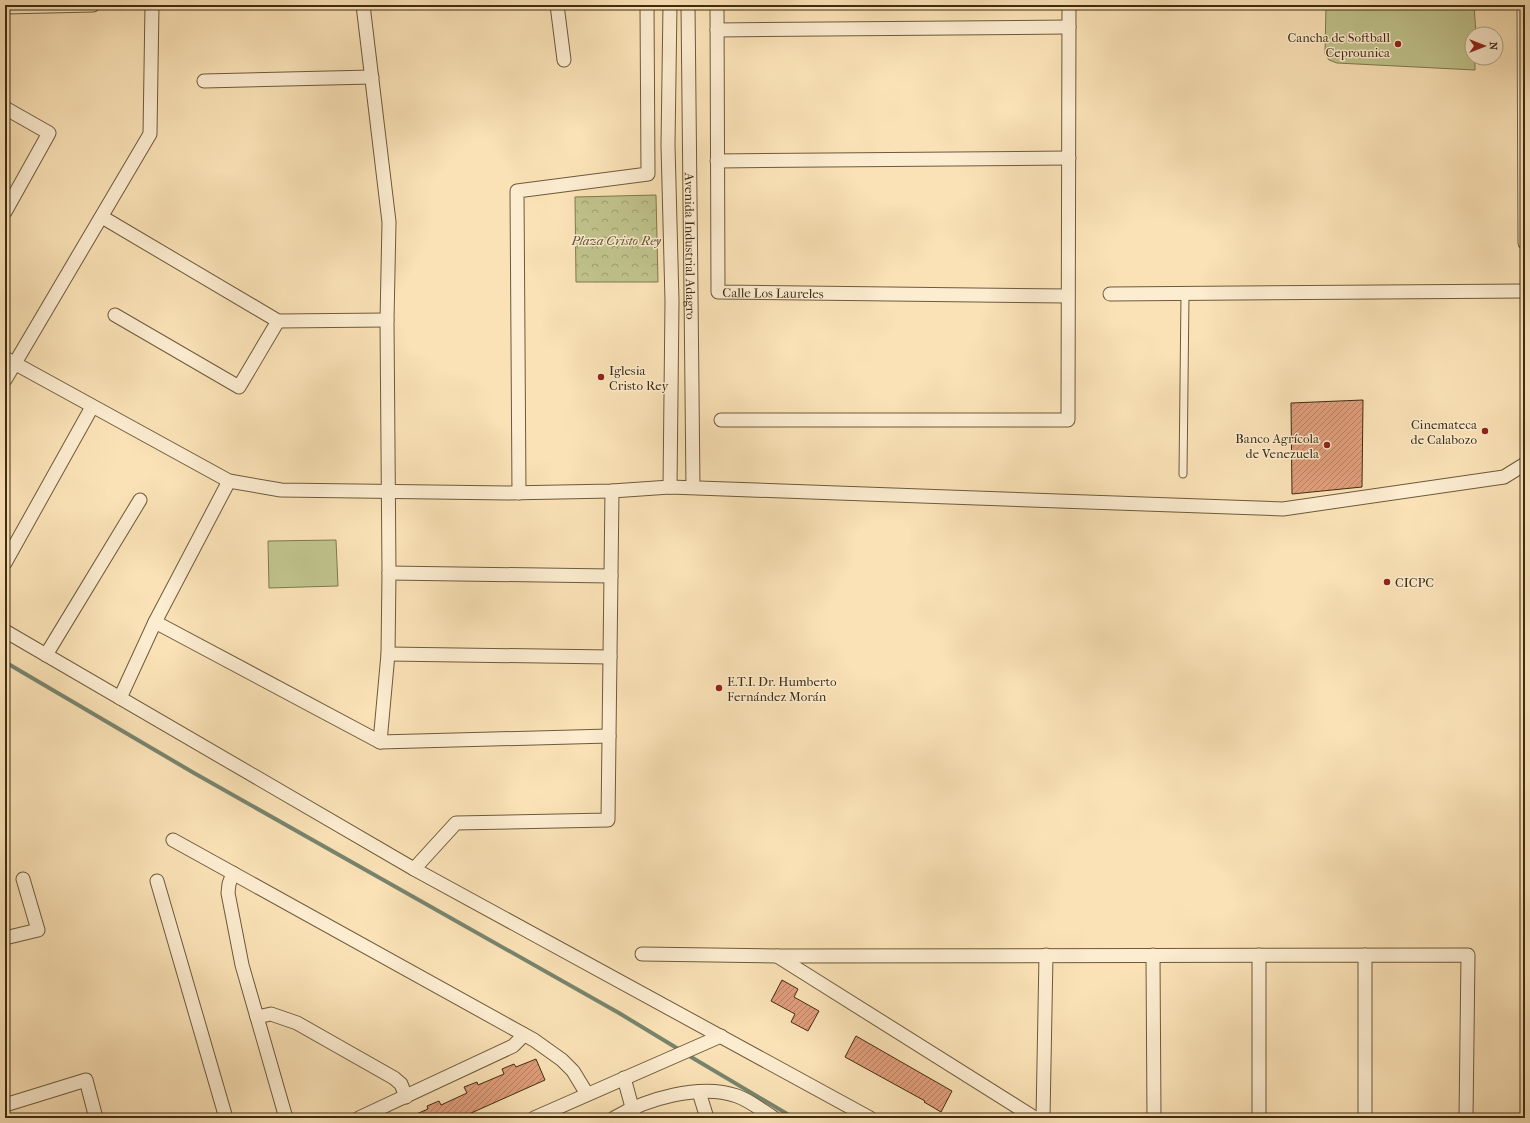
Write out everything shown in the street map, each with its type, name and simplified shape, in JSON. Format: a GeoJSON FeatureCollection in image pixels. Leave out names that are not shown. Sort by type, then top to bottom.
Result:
{"type":"FeatureCollection","features":[{"type":"Feature","properties":{"kind":"street"},"geometry":{"type":"LineString","coordinates":[[5,7],[93,5]]}},
{"type":"Feature","properties":{"kind":"street"},"geometry":{"type":"LineString","coordinates":[[5,380],[10,361],[102,217],[150,134],[152,5]]}},
{"type":"Feature","properties":{"kind":"street"},"geometry":{"type":"LineString","coordinates":[[363,5],[389,222],[387,320],[389,573],[388,654],[380,742]]}},
{"type":"Feature","properties":{"kind":"street"},"geometry":{"type":"LineString","coordinates":[[557,5],[564,60]]}},
{"type":"Feature","properties":{"kind":"street"},"geometry":{"type":"LineString","coordinates":[[519,493],[517,191],[648,174],[647,5]]}},
{"type":"Feature","properties":{"kind":"street","name":"Avenida Industrial Adagro"},"geometry":{"type":"LineString","coordinates":[[670,5],[668,145],[672,301],[670,486]]}},
{"type":"Feature","properties":{"kind":"street","name":"Avenida Industrial Adagro"},"geometry":{"type":"LineString","coordinates":[[688,5],[693,488]]}},
{"type":"Feature","properties":{"kind":"street","name":"Calle Los Laureles"},"geometry":{"type":"LineString","coordinates":[[717,5],[718,292],[1068,296]]}},
{"type":"Feature","properties":{"kind":"street"},"geometry":{"type":"LineString","coordinates":[[721,420],[1068,420],[1069,5]]}},
{"type":"Feature","properties":{"kind":"street"},"geometry":{"type":"LineString","coordinates":[[1524,5],[1525,243]]}},
{"type":"Feature","properties":{"kind":"street"},"geometry":{"type":"LineString","coordinates":[[717,30],[1069,27]]}},
{"type":"Feature","properties":{"kind":"street"},"geometry":{"type":"LineString","coordinates":[[204,81],[372,77]]}},
{"type":"Feature","properties":{"kind":"street"},"geometry":{"type":"LineString","coordinates":[[5,108],[49,133],[5,212]]}},
{"type":"Feature","properties":{"kind":"street"},"geometry":{"type":"LineString","coordinates":[[717,161],[1069,158]]}},
{"type":"Feature","properties":{"kind":"street"},"geometry":{"type":"LineString","coordinates":[[102,217],[278,320],[387,320]]}},
{"type":"Feature","properties":{"kind":"street"},"geometry":{"type":"LineString","coordinates":[[1110,294],[1525,291]]}},
{"type":"Feature","properties":{"kind":"street"},"geometry":{"type":"LineString","coordinates":[[115,316],[239,387],[278,320]]}},
{"type":"Feature","properties":{"kind":"street"},"geometry":{"type":"LineString","coordinates":[[10,361],[229,481],[281,490],[519,493],[612,491],[670,486],[1282,509],[1504,477],[1525,464]]}},
{"type":"Feature","properties":{"kind":"street"},"geometry":{"type":"LineString","coordinates":[[5,563],[92,407]]}},
{"type":"Feature","properties":{"kind":"street"},"geometry":{"type":"LineString","coordinates":[[120,698],[155,622],[229,481]]}},
{"type":"Feature","properties":{"kind":"street"},"geometry":{"type":"LineString","coordinates":[[414,869],[456,823],[608,820],[612,491]]}},
{"type":"Feature","properties":{"kind":"street"},"geometry":{"type":"LineString","coordinates":[[46,655],[140,500]]}},
{"type":"Feature","properties":{"kind":"street"},"geometry":{"type":"LineString","coordinates":[[389,573],[610,576]]}},
{"type":"Feature","properties":{"kind":"street"},"geometry":{"type":"LineString","coordinates":[[155,622],[380,742],[609,736]]}},
{"type":"Feature","properties":{"kind":"street"},"geometry":{"type":"LineString","coordinates":[[5,631],[414,869],[870,1118]]}},
{"type":"Feature","properties":{"kind":"street"},"geometry":{"type":"LineString","coordinates":[[388,654],[610,657]]}},
{"type":"Feature","properties":{"kind":"street"},"geometry":{"type":"LineString","coordinates":[[173,840],[523,1034],[562,1060],[572,1071],[587,1094]]}},
{"type":"Feature","properties":{"kind":"street"},"geometry":{"type":"LineString","coordinates":[[233,873],[229,884],[228,893],[242,965],[286,1118]]}},
{"type":"Feature","properties":{"kind":"street"},"geometry":{"type":"LineString","coordinates":[[5,938],[38,930],[23,879]]}},
{"type":"Feature","properties":{"kind":"street"},"geometry":{"type":"LineString","coordinates":[[157,881],[226,1118]]}},
{"type":"Feature","properties":{"kind":"street"},"geometry":{"type":"LineString","coordinates":[[642,954],[777,956],[1468,956],[1466,1118]]}},
{"type":"Feature","properties":{"kind":"street"},"geometry":{"type":"LineString","coordinates":[[1044,1118],[1046,955]]}},
{"type":"Feature","properties":{"kind":"street"},"geometry":{"type":"LineString","coordinates":[[1153,955],[1154,1118]]}},
{"type":"Feature","properties":{"kind":"street"},"geometry":{"type":"LineString","coordinates":[[1259,955],[1260,1118]]}},
{"type":"Feature","properties":{"kind":"street"},"geometry":{"type":"LineString","coordinates":[[1364,955],[1364,1118]]}},
{"type":"Feature","properties":{"kind":"street"},"geometry":{"type":"LineString","coordinates":[[777,956],[1035,1118]]}},
{"type":"Feature","properties":{"kind":"street"},"geometry":{"type":"LineString","coordinates":[[257,1017],[271,1014],[297,1023],[394,1078],[400,1084],[406,1097]]}},
{"type":"Feature","properties":{"kind":"street"},"geometry":{"type":"LineString","coordinates":[[359,1118],[513,1046],[523,1034]]}},
{"type":"Feature","properties":{"kind":"street"},"geometry":{"type":"LineString","coordinates":[[534,1118],[721,1036]]}},
{"type":"Feature","properties":{"kind":"street"},"geometry":{"type":"LineString","coordinates":[[624,1078],[633,1113]]}},
{"type":"Feature","properties":{"kind":"street"},"geometry":{"type":"LineString","coordinates":[[5,1105],[86,1080],[96,1118]]}},
{"type":"Feature","properties":{"kind":"street"},"geometry":{"type":"LineString","coordinates":[[699,1092],[707,1118]]}},
{"type":"Feature","properties":{"kind":"street"},"geometry":{"type":"LineString","coordinates":[[614,1118],[633,1113],[667,1097],[699,1092],[714,1092],[738,1096],[774,1118]]}},
{"type":"Feature","properties":{"kind":"lane"},"geometry":{"type":"LineString","coordinates":[[1183,474],[1185,294]]}},
{"type":"Feature","properties":{"kind":"green space","name":"Cancha de Softball Ceprounica"},"geometry":{"type":"Polygon","coordinates":[[[1326,5],[1474,5],[1475,26],[1464,26],[1464,66],[1475,66],[1475,70],[1337,63],[1329,60],[1325,54],[1326,5]]]}},
{"type":"Feature","properties":{"kind":"green space","name":"Plaza Cristo Rey"},"geometry":{"type":"Polygon","coordinates":[[[656,195],[658,282],[576,282],[575,197],[656,195]]]}},
{"type":"Feature","properties":{"kind":"green space"},"geometry":{"type":"Polygon","coordinates":[[[336,540],[338,586],[269,588],[268,541],[336,540]]]}},
{"type":"Feature","properties":{"kind":"building","name":"Banco Agrícola de Venezuela"},"geometry":{"type":"Polygon","coordinates":[[[1363,400],[1362,487],[1292,494],[1291,403],[1363,400]]]}},
{"type":"Feature","properties":{"kind":"building"},"geometry":{"type":"Polygon","coordinates":[[[782,980],[798,989],[794,997],[819,1011],[808,1031],[791,1022],[795,1014],[771,1001],[782,980]]]}},
{"type":"Feature","properties":{"kind":"building"},"geometry":{"type":"Polygon","coordinates":[[[856,1036],[952,1091],[941,1112],[924,1102],[925,1101],[845,1057],[856,1036]]]}},
{"type":"Feature","properties":{"kind":"building"},"geometry":{"type":"Polygon","coordinates":[[[536,1059],[545,1080],[469,1114],[470,1118],[407,1118],[428,1109],[427,1106],[439,1101],[441,1105],[467,1093],[464,1087],[477,1082],[478,1085],[504,1074],[502,1069],[514,1064],[516,1067],[536,1059]]]}},
{"type":"Feature","properties":{"kind":"waterway"},"geometry":{"type":"LineString","coordinates":[[5,662],[194,773],[619,1013],[680,1050]]}},
{"type":"Feature","properties":{"kind":"waterway"},"geometry":{"type":"LineString","coordinates":[[686,1054],[794,1118]]}},
{"type":"Feature","properties":{"kind":"place","name":"Cancha de Softball Ceprounica"},"geometry":{"type":"Point","coordinates":[1398,44]}},
{"type":"Feature","properties":{"kind":"place","name":"Iglesia Cristo Rey"},"geometry":{"type":"Point","coordinates":[601,377]}},
{"type":"Feature","properties":{"kind":"place","name":"Cinemateca de Calabozo"},"geometry":{"type":"Point","coordinates":[1485,431]}},
{"type":"Feature","properties":{"kind":"place","name":"Banco Agrícola de Venezuela"},"geometry":{"type":"Point","coordinates":[1327,445]}},
{"type":"Feature","properties":{"kind":"place","name":"CICPC"},"geometry":{"type":"Point","coordinates":[1387,582]}},
{"type":"Feature","properties":{"kind":"place","name":"E.T.I. Dr. Humberto Fernández Morán"},"geometry":{"type":"Point","coordinates":[719,688]}}]}
